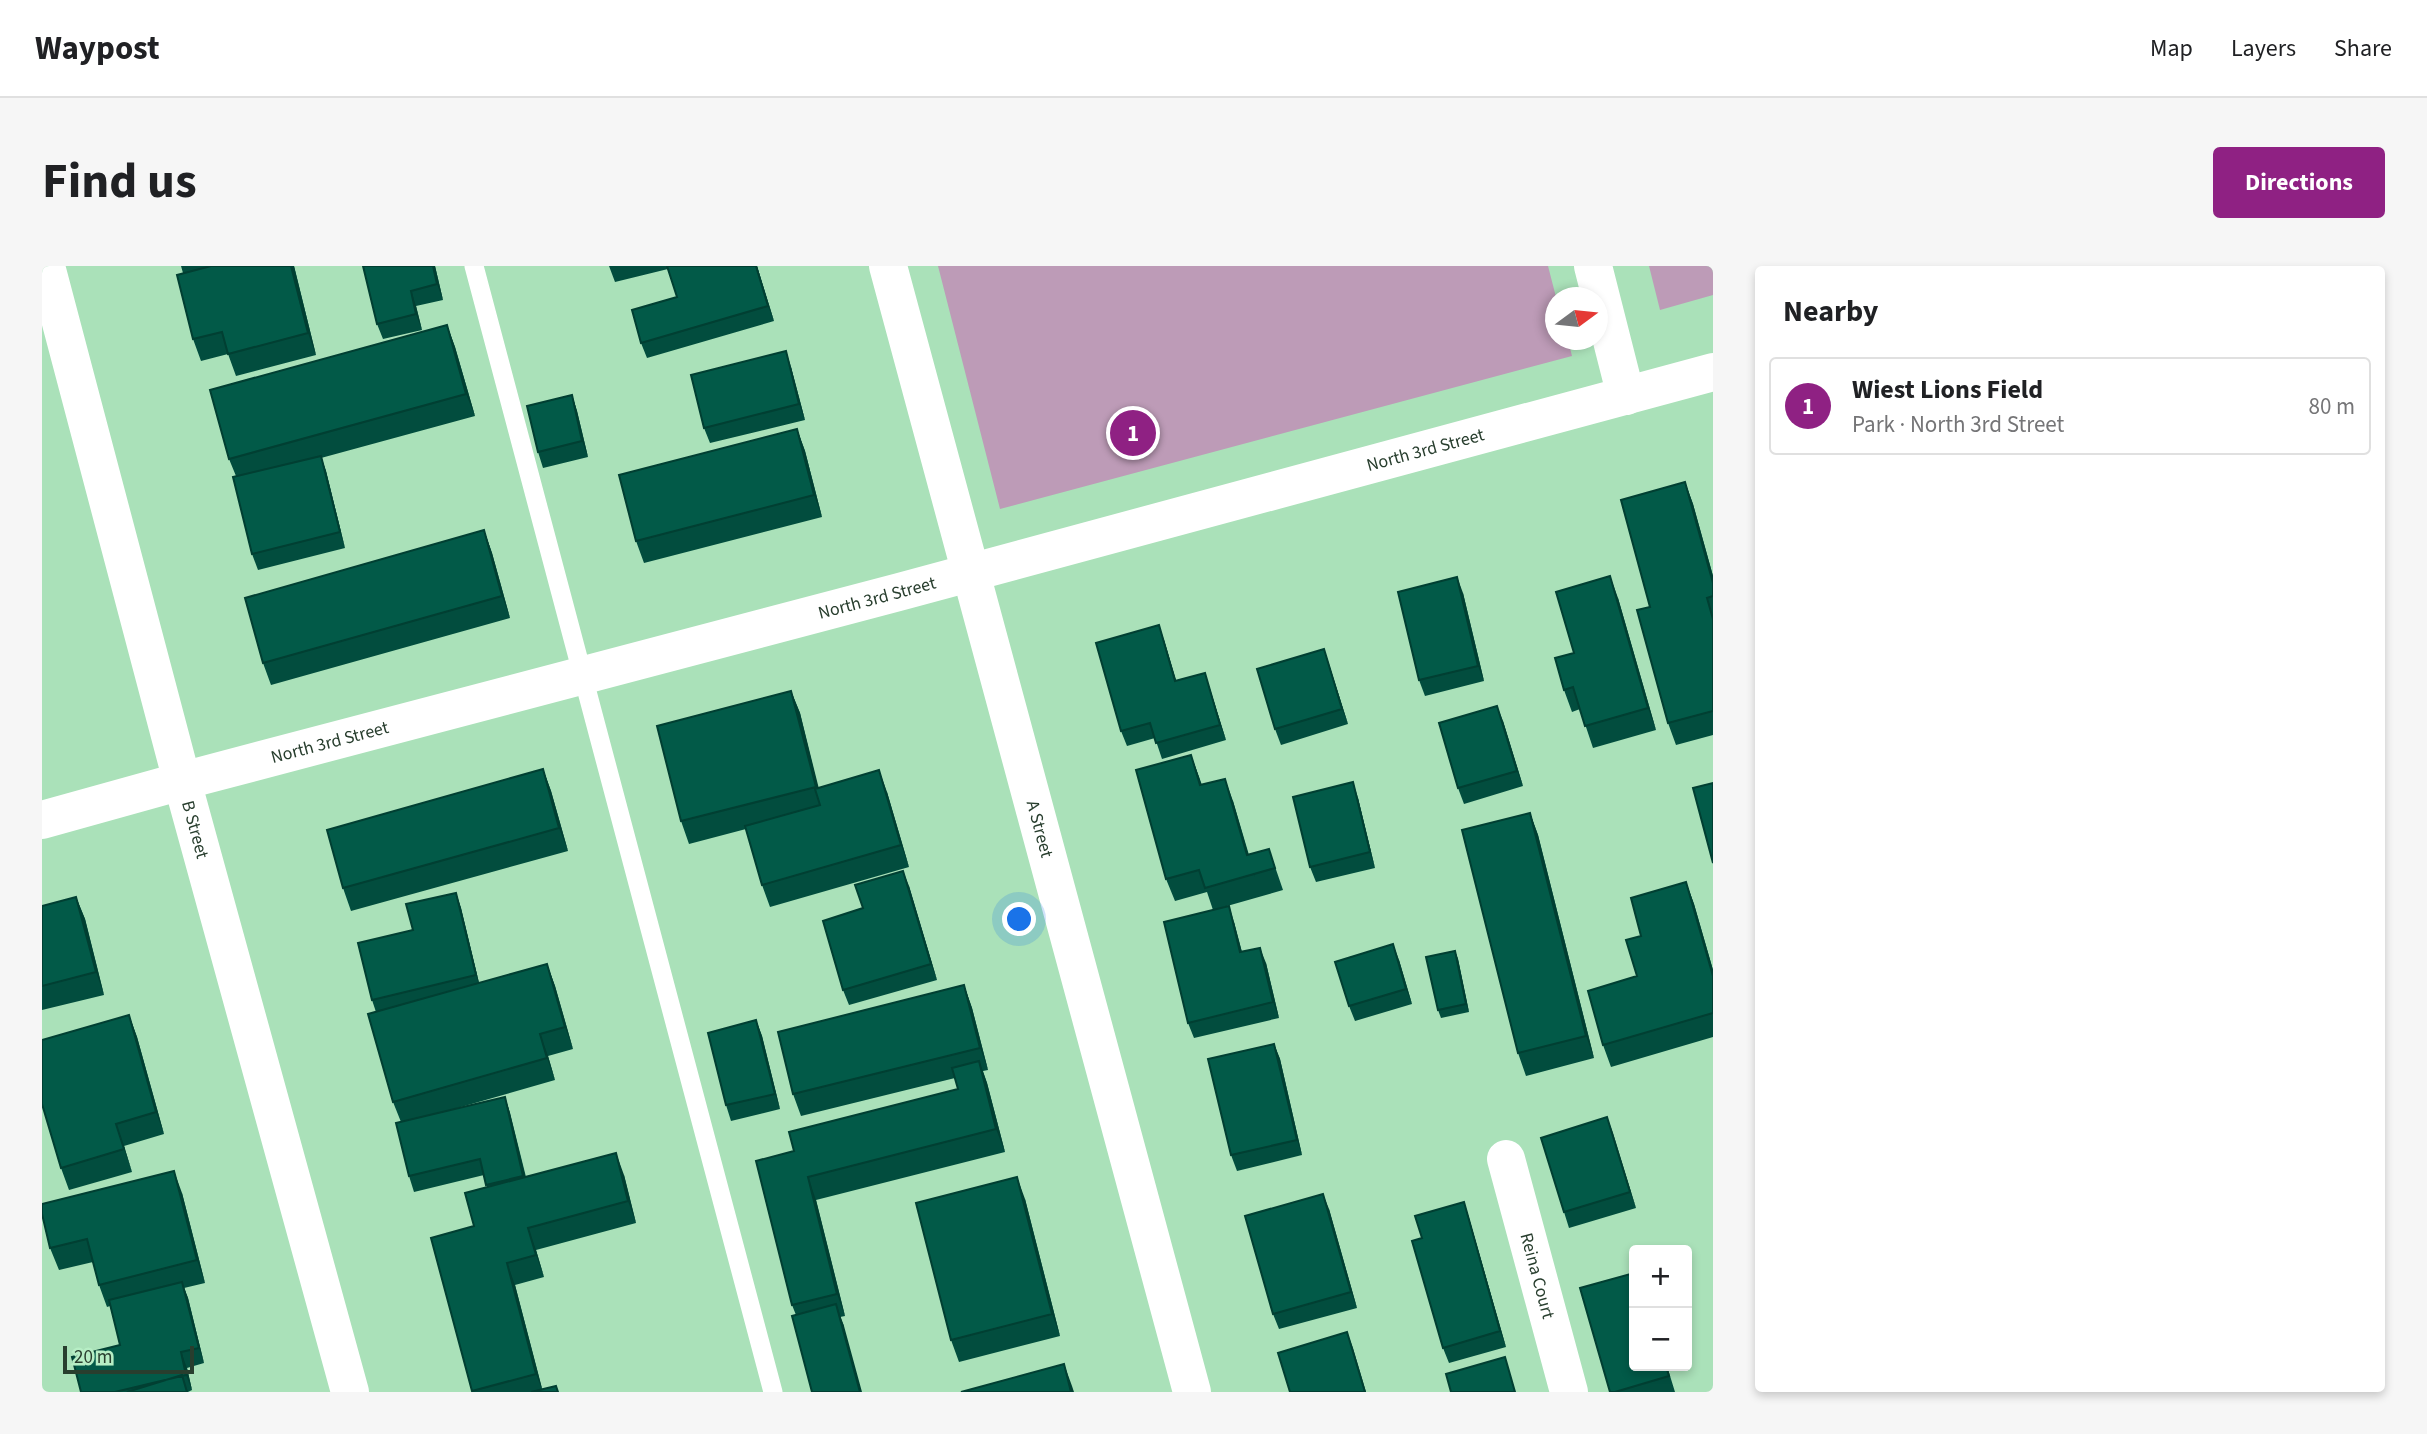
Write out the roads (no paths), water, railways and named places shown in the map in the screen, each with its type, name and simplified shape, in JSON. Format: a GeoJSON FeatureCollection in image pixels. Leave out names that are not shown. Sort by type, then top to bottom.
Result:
{"type":"FeatureCollection","features":[{"type":"Feature","properties":{"kind":"street","name":"B Street"},"geometry":{"type":"LineString","coordinates":[[46,266],[182,781],[350,1392]]}},
{"type":"Feature","properties":{"kind":"street","name":"A Street"},"geometry":{"type":"LineString","coordinates":[[888,266],[1192,1392]]}},
{"type":"Feature","properties":{"kind":"street"},"geometry":{"type":"LineString","coordinates":[[1593,266],[1626,396]]}},
{"type":"Feature","properties":{"kind":"street","name":"North 3rd Street"},"geometry":{"type":"LineString","coordinates":[[42,820],[1713,372]]}},
{"type":"Feature","properties":{"kind":"street","name":"Reina Court"},"geometry":{"type":"LineString","coordinates":[[1506,1159],[1569,1392]]}},
{"type":"Feature","properties":{"kind":"lane"},"geometry":{"type":"LineString","coordinates":[[474,266],[773,1392]]}},
{"type":"Feature","properties":{"kind":"place","name":"Wiest Lions Field"},"geometry":{"type":"Point","coordinates":[1133,433]}}]}
